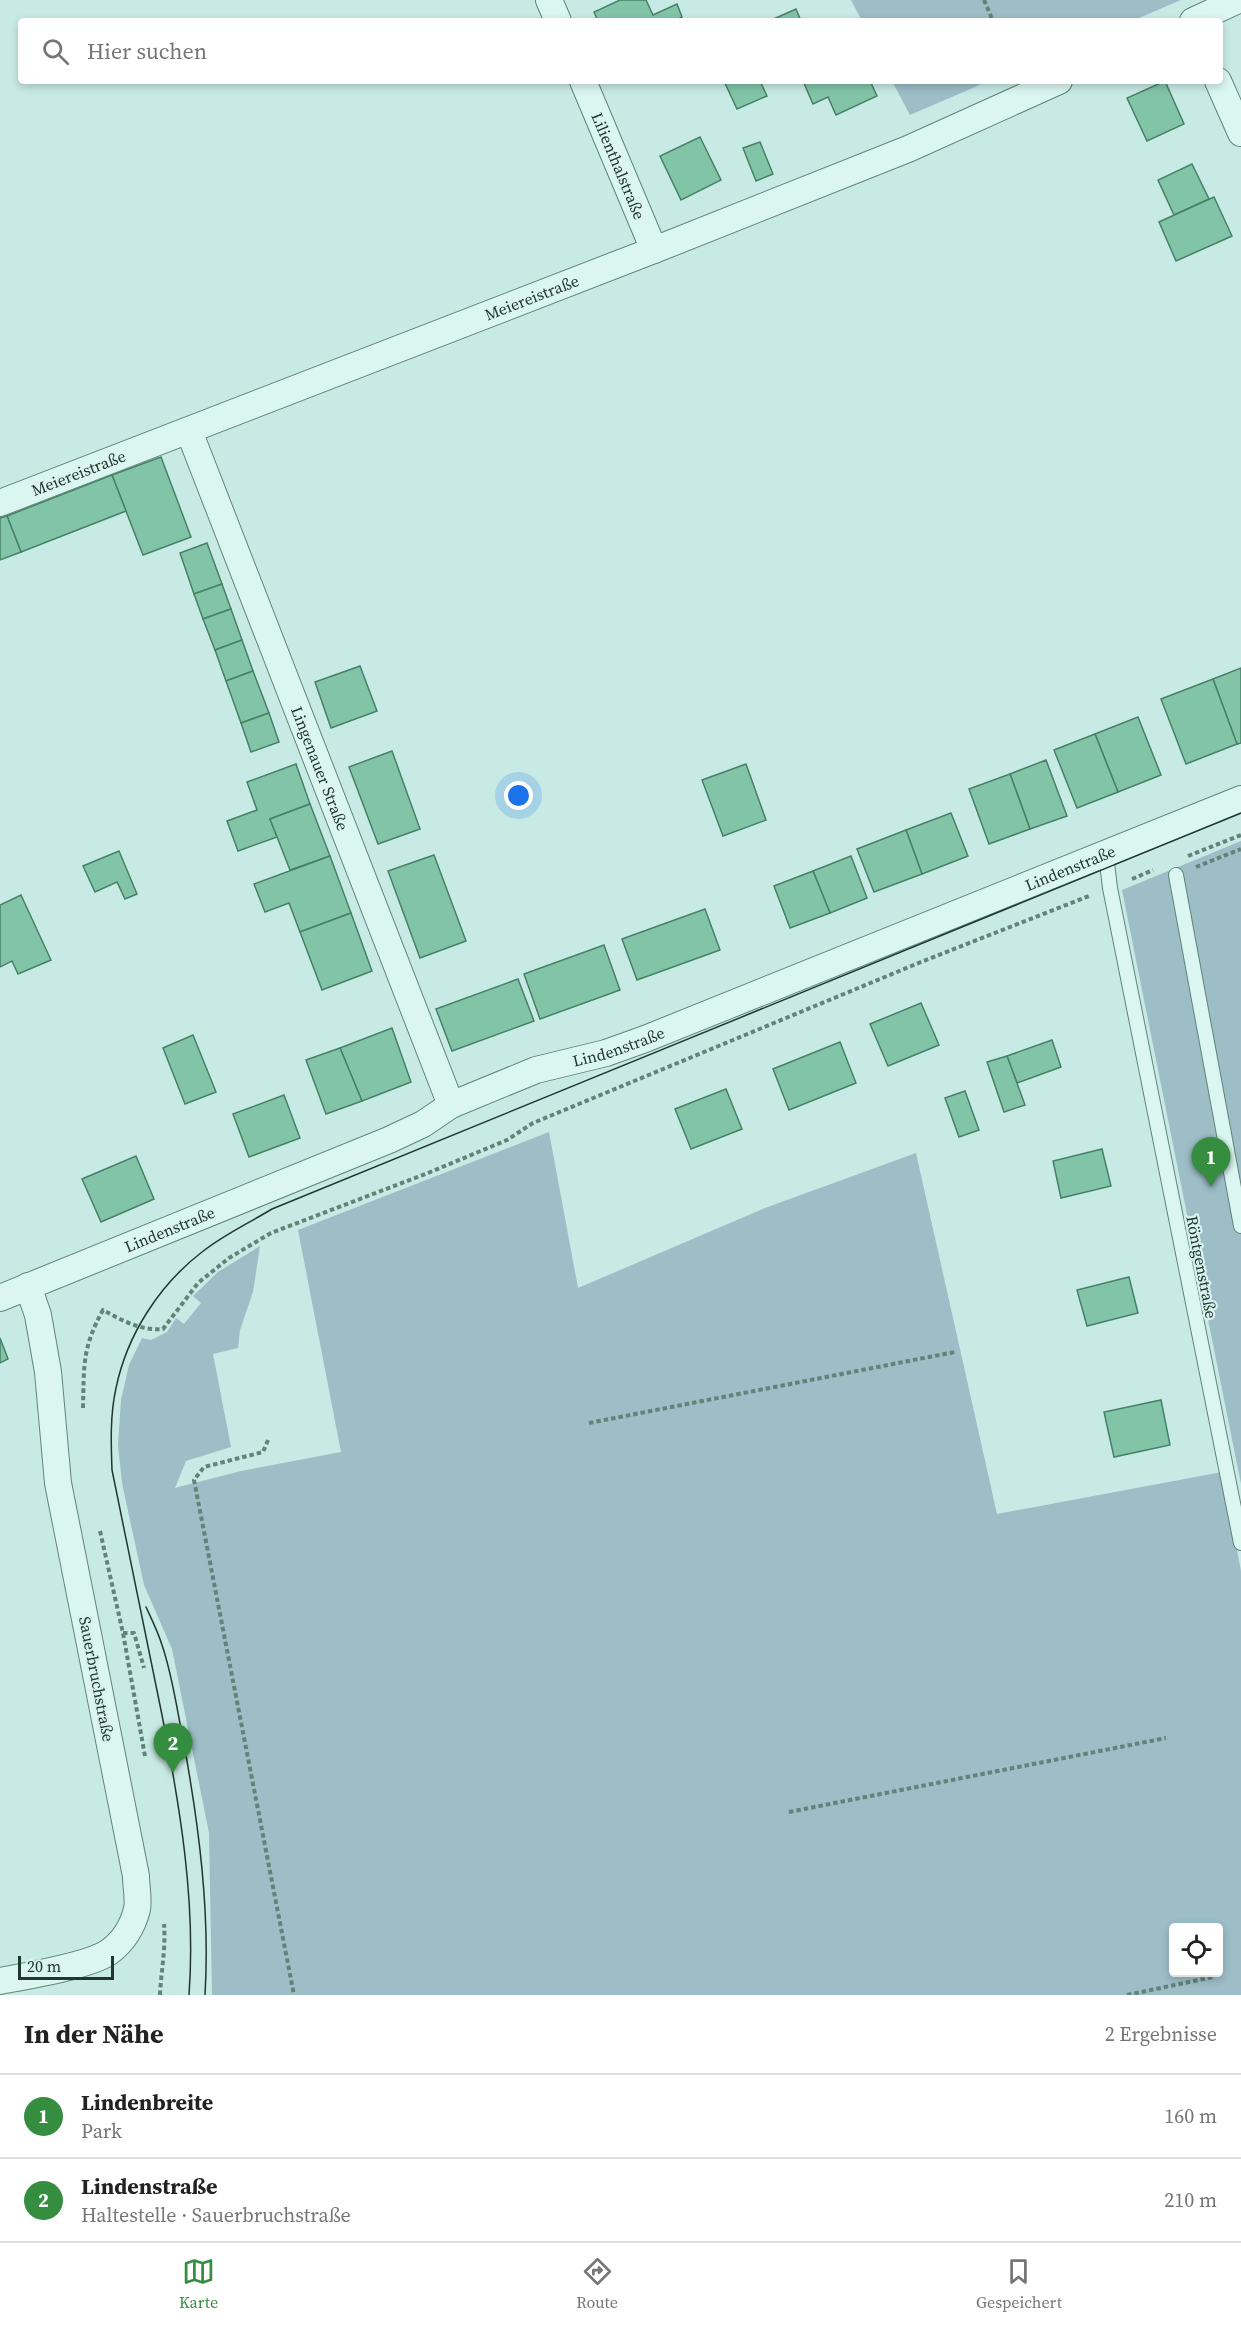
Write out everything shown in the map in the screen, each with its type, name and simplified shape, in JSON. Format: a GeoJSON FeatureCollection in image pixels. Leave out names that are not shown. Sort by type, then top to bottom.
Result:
{"type":"FeatureCollection","features":[{"type":"Feature","properties":{"kind":"street"},"geometry":{"type":"LineString","coordinates":[[549,0],[557,18]]}},
{"type":"Feature","properties":{"kind":"street"},"geometry":{"type":"LineString","coordinates":[[1199,18],[1238,0]]}},
{"type":"Feature","properties":{"kind":"street","name":"Lilienthalstraße"},"geometry":{"type":"LineString","coordinates":[[584,84],[654,250]]}},
{"type":"Feature","properties":{"kind":"street","name":"Meiereistraße"},"geometry":{"type":"LineString","coordinates":[[0,503],[654,250],[908,149],[1052,84]]}},
{"type":"Feature","properties":{"kind":"street"},"geometry":{"type":"LineString","coordinates":[[1219,84],[1241,133]]}},
{"type":"Feature","properties":{"kind":"street","name":"Lingenauer Straße"},"geometry":{"type":"LineString","coordinates":[[189,430],[451,1105]]}},
{"type":"Feature","properties":{"kind":"street","name":"Lindenstraße"},"geometry":{"type":"LineString","coordinates":[[0,1298],[389,1140],[423,1125],[451,1105],[536,1070],[606,1053],[645,1039],[1241,799]]}},
{"type":"Feature","properties":{"kind":"street","name":"Sauerbruchstraße"},"geometry":{"type":"LineString","coordinates":[[0,1981],[44,1972],[108,1952],[129,1931],[137,1908],[136,1876],[58,1483],[48,1372],[38,1315],[28,1286]]}},
{"type":"Feature","properties":{"kind":"lane","name":"Röntgenstraße"},"geometry":{"type":"LineString","coordinates":[[1106,855],[1110,888],[1241,1543]]}},
{"type":"Feature","properties":{"kind":"lane"},"geometry":{"type":"LineString","coordinates":[[1176,875],[1241,1226]]}},
{"type":"Feature","properties":{"kind":"path"},"geometry":{"type":"LineString","coordinates":[[984,0],[992,18]]}},
{"type":"Feature","properties":{"kind":"path"},"geometry":{"type":"LineString","coordinates":[[1186,857],[1241,835]]}},
{"type":"Feature","properties":{"kind":"path"},"geometry":{"type":"LineString","coordinates":[[1176,875],[1241,849]]}},
{"type":"Feature","properties":{"kind":"path"},"geometry":{"type":"LineString","coordinates":[[83,1414],[84,1357],[92,1331],[103,1310],[124,1322],[155,1330],[163,1329],[198,1283],[229,1258],[271,1233],[428,1173],[507,1140],[533,1123],[921,962],[1153,870]]}},
{"type":"Feature","properties":{"kind":"path"},"geometry":{"type":"LineString","coordinates":[[589,1423],[956,1352]]}},
{"type":"Feature","properties":{"kind":"path"},"geometry":{"type":"LineString","coordinates":[[268,1440],[263,1452],[204,1467],[194,1480],[294,1995]]}},
{"type":"Feature","properties":{"kind":"path"},"geometry":{"type":"LineString","coordinates":[[99,1527],[123,1633],[145,1757]]}},
{"type":"Feature","properties":{"kind":"path"},"geometry":{"type":"LineString","coordinates":[[123,1633],[134,1633],[144,1668]]}},
{"type":"Feature","properties":{"kind":"path"},"geometry":{"type":"LineString","coordinates":[[789,1812],[1167,1738]]}},
{"type":"Feature","properties":{"kind":"path"},"geometry":{"type":"LineString","coordinates":[[160,1995],[166,1948],[163,1914]]}},
{"type":"Feature","properties":{"kind":"path"},"geometry":{"type":"LineString","coordinates":[[1127,1995],[1213,1977]]}},
{"type":"Feature","properties":{"kind":"shaded area"},"geometry":{"type":"Polygon","coordinates":[[[851,0],[1181,0],[1139,18],[860,18],[851,0]]]}},
{"type":"Feature","properties":{"kind":"shaded area"},"geometry":{"type":"Polygon","coordinates":[[[894,84],[982,84],[910,115],[894,84]]]}},
{"type":"Feature","properties":{"kind":"shaded area"},"geometry":{"type":"Polygon","coordinates":[[[1241,841],[1241,1484],[1122,890],[1241,841]]]}},
{"type":"Feature","properties":{"kind":"shaded area"},"geometry":{"type":"Polygon","coordinates":[[[549,1132],[578,1288],[765,1208],[916,1153],[997,1514],[1222,1472],[1241,1571],[1241,1995],[212,1995],[209,1833],[172,1649],[144,1585],[122,1483],[118,1445],[121,1400],[129,1365],[142,1338],[151,1340],[167,1332],[176,1318],[184,1324],[201,1303],[193,1296],[218,1272],[260,1246],[253,1292],[240,1330],[238,1348],[213,1354],[231,1447],[186,1461],[175,1488],[241,1471],[341,1452],[298,1230],[549,1132]]]}},
{"type":"Feature","properties":{"kind":"building"},"geometry":{"type":"Polygon","coordinates":[[[620,0],[646,0],[653,15],[677,4],[682,17],[597,18],[594,12],[620,0]]]}},
{"type":"Feature","properties":{"kind":"building"},"geometry":{"type":"Polygon","coordinates":[[[796,9],[800,18],[776,18],[796,9]]]}},
{"type":"Feature","properties":{"kind":"building"},"geometry":{"type":"Polygon","coordinates":[[[725,84],[761,84],[767,96],[737,109],[725,84]]]}},
{"type":"Feature","properties":{"kind":"building"},"geometry":{"type":"Polygon","coordinates":[[[804,84],[871,84],[877,96],[836,115],[828,97],[813,104],[804,84]]]}},
{"type":"Feature","properties":{"kind":"building"},"geometry":{"type":"Polygon","coordinates":[[[1158,84],[1166,84],[1184,124],[1147,141],[1127,98],[1158,84]]]}},
{"type":"Feature","properties":{"kind":"building"},"geometry":{"type":"Polygon","coordinates":[[[700,137],[721,180],[681,200],[660,156],[700,137]]]}},
{"type":"Feature","properties":{"kind":"building"},"geometry":{"type":"Polygon","coordinates":[[[760,142],[773,174],[756,181],[743,148],[760,142]]]}},
{"type":"Feature","properties":{"kind":"building"},"geometry":{"type":"Polygon","coordinates":[[[1192,164],[1209,199],[1174,215],[1158,180],[1192,164]]]}},
{"type":"Feature","properties":{"kind":"building"},"geometry":{"type":"Polygon","coordinates":[[[1214,197],[1232,236],[1176,261],[1159,222],[1214,197]]]}},
{"type":"Feature","properties":{"kind":"building"},"geometry":{"type":"Polygon","coordinates":[[[161,457],[191,537],[143,555],[112,475],[161,457]]]}},
{"type":"Feature","properties":{"kind":"building"},"geometry":{"type":"Polygon","coordinates":[[[112,475],[126,511],[21,552],[7,516],[112,475]]]}},
{"type":"Feature","properties":{"kind":"building"},"geometry":{"type":"Polygon","coordinates":[[[7,516],[21,552],[0,560],[0,518],[7,516]]]}},
{"type":"Feature","properties":{"kind":"building"},"geometry":{"type":"Polygon","coordinates":[[[207,543],[222,584],[194,594],[180,553],[207,543]]]}},
{"type":"Feature","properties":{"kind":"building"},"geometry":{"type":"Polygon","coordinates":[[[222,584],[231,609],[203,619],[194,594],[222,584]]]}},
{"type":"Feature","properties":{"kind":"building"},"geometry":{"type":"Polygon","coordinates":[[[231,609],[242,640],[215,650],[203,619],[231,609]]]}},
{"type":"Feature","properties":{"kind":"building"},"geometry":{"type":"Polygon","coordinates":[[[242,640],[253,671],[226,681],[215,650],[242,640]]]}},
{"type":"Feature","properties":{"kind":"building"},"geometry":{"type":"Polygon","coordinates":[[[360,666],[377,711],[331,728],[315,682],[360,666]]]}},
{"type":"Feature","properties":{"kind":"building"},"geometry":{"type":"Polygon","coordinates":[[[1241,668],[1241,743],[1237,744],[1213,679],[1241,668]]]}},
{"type":"Feature","properties":{"kind":"building"},"geometry":{"type":"Polygon","coordinates":[[[253,671],[269,713],[241,723],[226,681],[253,671]]]}},
{"type":"Feature","properties":{"kind":"building"},"geometry":{"type":"Polygon","coordinates":[[[1213,679],[1237,744],[1186,764],[1161,699],[1213,679]]]}},
{"type":"Feature","properties":{"kind":"building"},"geometry":{"type":"Polygon","coordinates":[[[269,713],[279,742],[251,752],[241,723],[269,713]]]}},
{"type":"Feature","properties":{"kind":"building"},"geometry":{"type":"Polygon","coordinates":[[[1138,717],[1161,775],[1118,792],[1095,734],[1138,717]]]}},
{"type":"Feature","properties":{"kind":"building"},"geometry":{"type":"Polygon","coordinates":[[[1095,734],[1118,792],[1077,808],[1054,750],[1095,734]]]}},
{"type":"Feature","properties":{"kind":"building"},"geometry":{"type":"Polygon","coordinates":[[[392,751],[420,829],[378,844],[349,767],[392,751]]]}},
{"type":"Feature","properties":{"kind":"building"},"geometry":{"type":"Polygon","coordinates":[[[1046,760],[1067,816],[1030,829],[1010,774],[1046,760]]]}},
{"type":"Feature","properties":{"kind":"building"},"geometry":{"type":"Polygon","coordinates":[[[296,764],[310,804],[270,819],[277,837],[238,851],[227,821],[257,810],[247,782],[296,764]]]}},
{"type":"Feature","properties":{"kind":"building"},"geometry":{"type":"Polygon","coordinates":[[[746,764],[766,820],[723,836],[702,780],[746,764]]]}},
{"type":"Feature","properties":{"kind":"building"},"geometry":{"type":"Polygon","coordinates":[[[1010,774],[1030,829],[989,844],[969,789],[1010,774]]]}},
{"type":"Feature","properties":{"kind":"building"},"geometry":{"type":"Polygon","coordinates":[[[310,804],[330,856],[290,870],[270,819],[310,804]]]}},
{"type":"Feature","properties":{"kind":"building"},"geometry":{"type":"Polygon","coordinates":[[[951,813],[968,856],[922,874],[906,830],[951,813]]]}},
{"type":"Feature","properties":{"kind":"building"},"geometry":{"type":"Polygon","coordinates":[[[906,830],[922,874],[874,892],[857,849],[906,830]]]}},
{"type":"Feature","properties":{"kind":"building"},"geometry":{"type":"Polygon","coordinates":[[[119,851],[137,894],[125,899],[117,882],[95,892],[83,866],[119,851]]]}},
{"type":"Feature","properties":{"kind":"building"},"geometry":{"type":"Polygon","coordinates":[[[434,855],[466,941],[420,958],[388,871],[434,855]]]}},
{"type":"Feature","properties":{"kind":"building"},"geometry":{"type":"Polygon","coordinates":[[[330,856],[351,913],[300,932],[289,903],[265,912],[254,884],[330,856]]]}},
{"type":"Feature","properties":{"kind":"building"},"geometry":{"type":"Polygon","coordinates":[[[851,856],[867,898],[830,913],[813,871],[851,856]]]}},
{"type":"Feature","properties":{"kind":"building"},"geometry":{"type":"Polygon","coordinates":[[[813,871],[830,913],[790,928],[774,886],[813,871]]]}},
{"type":"Feature","properties":{"kind":"building"},"geometry":{"type":"Polygon","coordinates":[[[21,895],[51,960],[18,974],[12,961],[0,967],[0,905],[21,895]]]}},
{"type":"Feature","properties":{"kind":"building"},"geometry":{"type":"Polygon","coordinates":[[[705,909],[720,950],[637,980],[622,939],[705,909]]]}},
{"type":"Feature","properties":{"kind":"building"},"geometry":{"type":"Polygon","coordinates":[[[351,913],[372,971],[322,990],[300,932],[351,913]]]}},
{"type":"Feature","properties":{"kind":"building"},"geometry":{"type":"Polygon","coordinates":[[[604,945],[620,990],[540,1019],[524,974],[604,945]]]}},
{"type":"Feature","properties":{"kind":"building"},"geometry":{"type":"Polygon","coordinates":[[[518,979],[534,1021],[452,1051],[436,1009],[518,979]]]}},
{"type":"Feature","properties":{"kind":"building"},"geometry":{"type":"Polygon","coordinates":[[[921,1003],[939,1045],[888,1066],[870,1024],[921,1003]]]}},
{"type":"Feature","properties":{"kind":"building"},"geometry":{"type":"Polygon","coordinates":[[[392,1028],[411,1082],[362,1101],[340,1048],[392,1028]]]}},
{"type":"Feature","properties":{"kind":"building"},"geometry":{"type":"Polygon","coordinates":[[[193,1035],[216,1092],[185,1104],[163,1048],[193,1035]]]}},
{"type":"Feature","properties":{"kind":"building"},"geometry":{"type":"Polygon","coordinates":[[[1052,1040],[1061,1067],[1017,1083],[1007,1056],[1052,1040]]]}},
{"type":"Feature","properties":{"kind":"building"},"geometry":{"type":"Polygon","coordinates":[[[840,1042],[856,1083],[789,1110],[773,1069],[840,1042]]]}},
{"type":"Feature","properties":{"kind":"building"},"geometry":{"type":"Polygon","coordinates":[[[340,1048],[362,1101],[326,1114],[306,1060],[340,1048]]]}},
{"type":"Feature","properties":{"kind":"building"},"geometry":{"type":"Polygon","coordinates":[[[1007,1056],[1025,1105],[1004,1112],[987,1062],[1007,1056]]]}},
{"type":"Feature","properties":{"kind":"building"},"geometry":{"type":"Polygon","coordinates":[[[726,1089],[742,1129],[691,1149],[675,1109],[726,1089]]]}},
{"type":"Feature","properties":{"kind":"building"},"geometry":{"type":"Polygon","coordinates":[[[965,1091],[979,1130],[959,1137],[945,1098],[965,1091]]]}},
{"type":"Feature","properties":{"kind":"building"},"geometry":{"type":"Polygon","coordinates":[[[284,1095],[300,1138],[249,1157],[233,1114],[284,1095]]]}},
{"type":"Feature","properties":{"kind":"building"},"geometry":{"type":"Polygon","coordinates":[[[1102,1149],[1111,1186],[1061,1198],[1053,1161],[1102,1149]]]}},
{"type":"Feature","properties":{"kind":"building"},"geometry":{"type":"Polygon","coordinates":[[[136,1156],[154,1199],[101,1222],[82,1179],[136,1156]]]}},
{"type":"Feature","properties":{"kind":"building"},"geometry":{"type":"Polygon","coordinates":[[[1129,1277],[1138,1313],[1087,1326],[1077,1290],[1129,1277]]]}},
{"type":"Feature","properties":{"kind":"building"},"geometry":{"type":"Polygon","coordinates":[[[0,1338],[8,1359],[0,1363],[0,1338]]]}},
{"type":"Feature","properties":{"kind":"building"},"geometry":{"type":"Polygon","coordinates":[[[1161,1400],[1170,1445],[1114,1457],[1104,1412],[1161,1400]]]}},
{"type":"Feature","properties":{"kind":"tram line"},"geometry":{"type":"LineString","coordinates":[[189,1995],[191,1960],[188,1890],[175,1784],[112,1470],[111,1450],[113,1408],[121,1368],[137,1330],[172,1280],[186,1265],[210,1246],[272,1209],[1241,813]]}},
{"type":"Feature","properties":{"kind":"tram line"},"geometry":{"type":"LineString","coordinates":[[146,1607],[159,1635],[169,1669],[194,1806],[205,1901],[205,1995]]}},
{"type":"Feature","properties":{"kind":"place","name":"Lindenbreite"},"geometry":{"type":"Point","coordinates":[1211,1187]}},
{"type":"Feature","properties":{"kind":"place","name":"Lindenstraße"},"geometry":{"type":"Point","coordinates":[173,1773]}}]}
